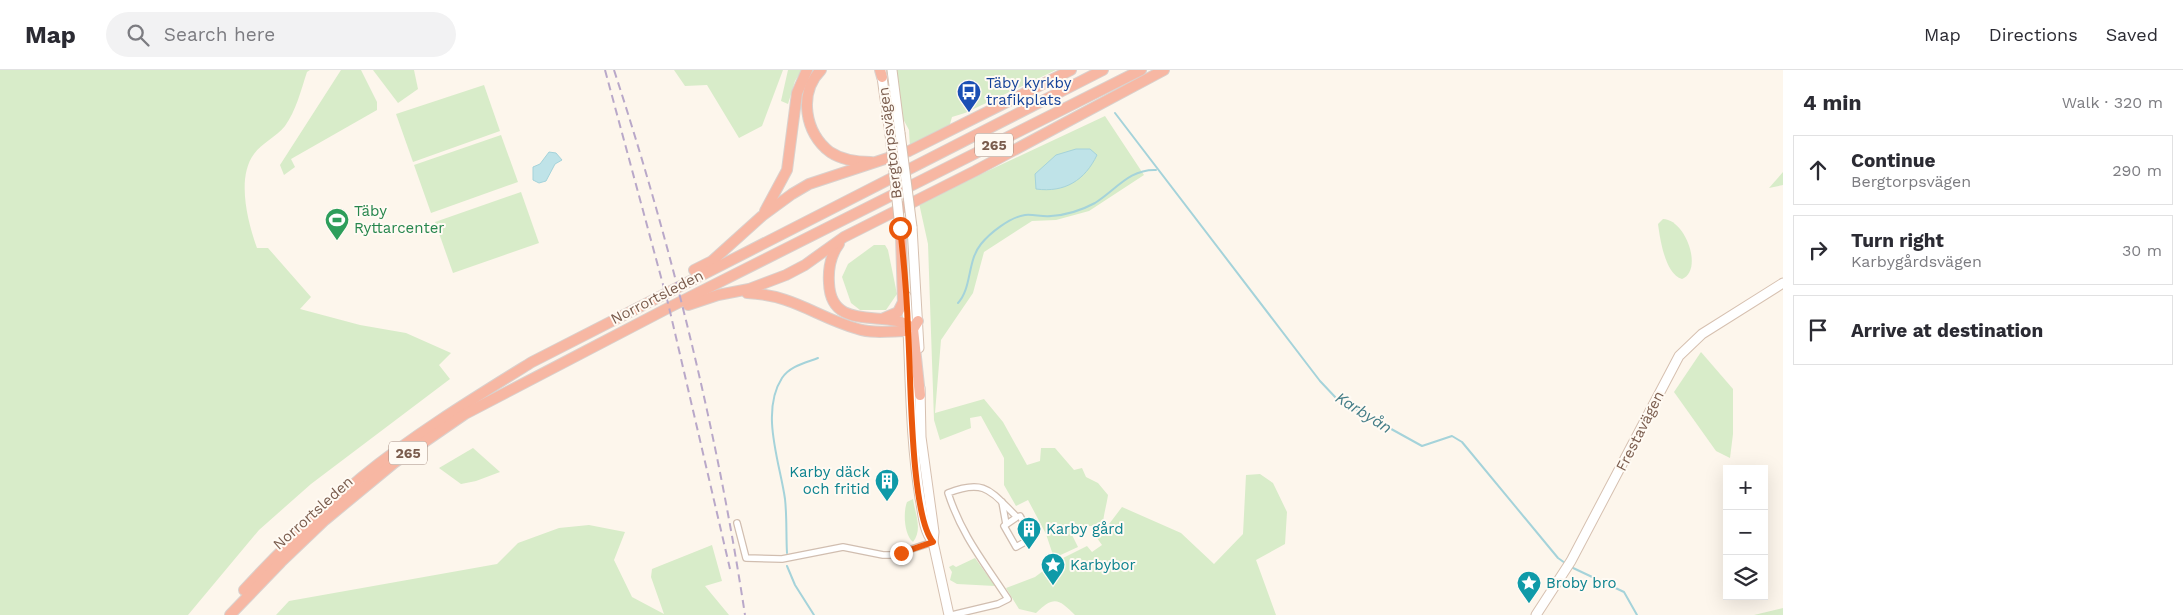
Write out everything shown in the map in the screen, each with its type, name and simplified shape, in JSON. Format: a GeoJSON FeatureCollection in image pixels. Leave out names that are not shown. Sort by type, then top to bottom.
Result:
{"type":"FeatureCollection","features":[{"type":"Feature","properties":{"kind":"highway"},"geometry":{"type":"LineString","coordinates":[[762,216],[787,170],[797,93],[807,70]]}},
{"type":"Feature","properties":{"kind":"highway"},"geometry":{"type":"LineString","coordinates":[[821,70],[810,84],[806,102],[810,125],[822,144],[831,153],[849,161],[870,162],[884,160]]}},
{"type":"Feature","properties":{"kind":"highway"},"geometry":{"type":"LineString","coordinates":[[532,362],[712,260],[762,216],[809,184],[884,160],[944,135],[1071,70]]}},
{"type":"Feature","properties":{"kind":"highway","name":"Norrortsleden"},"geometry":{"type":"LineString","coordinates":[[221,615],[313,520],[364,476],[463,405],[532,362],[1102,70]]}},
{"type":"Feature","properties":{"kind":"highway","name":"Norrortsleden"},"geometry":{"type":"LineString","coordinates":[[230,615],[280,562],[325,520],[394,463],[465,414],[1141,70]]}},
{"type":"Feature","properties":{"kind":"highway"},"geometry":{"type":"LineString","coordinates":[[618,335],[695,302],[736,292],[786,275],[844,237],[975,171],[1164,70]]}},
{"type":"Feature","properties":{"kind":"highway"},"geometry":{"type":"LineString","coordinates":[[872,320],[891,316],[898,312],[903,302],[901,233]]}},
{"type":"Feature","properties":{"kind":"highway"},"geometry":{"type":"LineString","coordinates":[[844,237],[833,251],[828,268],[829,293],[837,305],[848,314],[859,319],[900,321],[912,327]]}},
{"type":"Feature","properties":{"kind":"highway"},"geometry":{"type":"LineString","coordinates":[[736,292],[768,294],[799,303],[860,330],[912,327]]}},
{"type":"Feature","properties":{"kind":"highway"},"geometry":{"type":"LineString","coordinates":[[912,327],[920,395]]}},
{"type":"Feature","properties":{"kind":"main road","name":"Bergtorpsvägen"},"geometry":{"type":"LineString","coordinates":[[892,70],[912,228],[912,437],[923,515],[928,536],[933,542]]}},
{"type":"Feature","properties":{"kind":"main road","name":"Bergtorpsvägen"},"geometry":{"type":"LineString","coordinates":[[881,72],[912,327]]}},
{"type":"Feature","properties":{"kind":"main road","name":"Frestavägen"},"geometry":{"type":"LineString","coordinates":[[1536,615],[1571,561],[1679,356],[1702,334],[1783,283]]}},
{"type":"Feature","properties":{"kind":"main road","name":"Bergtorpsvägen"},"geometry":{"type":"LineString","coordinates":[[920,395],[921,437],[934,532],[933,542],[951,615]]}},
{"type":"Feature","properties":{"kind":"street"},"geometry":{"type":"LineString","coordinates":[[951,615],[998,604],[1008,599],[973,549],[957,521],[948,493],[962,487],[983,486],[990,490],[1002,502],[1017,517],[1020,516],[1032,538],[1016,547],[1005,530],[1006,524],[1002,502]]}},
{"type":"Feature","properties":{"kind":"street"},"geometry":{"type":"LineString","coordinates":[[1006,524],[1017,517]]}},
{"type":"Feature","properties":{"kind":"street"},"geometry":{"type":"LineString","coordinates":[[738,523],[746,558],[782,559],[843,547],[883,556],[893,555],[933,542]]}},
{"type":"Feature","properties":{"kind":"green space"},"geometry":{"type":"Polygon","coordinates":[[[0,70],[310,70],[307,72],[289,120],[281,130],[257,150],[249,164],[246,175],[245,201],[257,248],[268,248],[311,297],[300,309],[360,325],[406,333],[451,353],[439,365],[450,379],[311,484],[259,530],[188,615],[0,615],[0,70]]]}},
{"type":"Feature","properties":{"kind":"green space"},"geometry":{"type":"Polygon","coordinates":[[[341,70],[361,70],[377,102],[377,110],[291,159],[295,167],[284,175],[280,165],[341,70]]]}},
{"type":"Feature","properties":{"kind":"green space"},"geometry":{"type":"Polygon","coordinates":[[[373,70],[414,70],[418,89],[398,103],[373,70]]]}},
{"type":"Feature","properties":{"kind":"green space"},"geometry":{"type":"Polygon","coordinates":[[[674,70],[783,70],[762,126],[739,138],[707,85],[685,86],[674,70]]]}},
{"type":"Feature","properties":{"kind":"green space"},"geometry":{"type":"Polygon","coordinates":[[[788,70],[802,70],[795,81],[788,104],[781,101],[788,70]]]}},
{"type":"Feature","properties":{"kind":"green space"},"geometry":{"type":"Polygon","coordinates":[[[894,70],[1056,70],[965,113],[952,117],[950,124],[937,135],[910,148],[909,130],[902,117],[894,70]]]}},
{"type":"Feature","properties":{"kind":"green space"},"geometry":{"type":"Polygon","coordinates":[[[484,85],[500,131],[413,162],[396,114],[484,85]]]}},
{"type":"Feature","properties":{"kind":"green space"},"geometry":{"type":"Polygon","coordinates":[[[1105,116],[1144,175],[1089,211],[1056,220],[1032,221],[984,252],[973,293],[941,340],[935,413],[984,399],[1003,422],[1027,465],[1040,461],[1041,448],[1055,448],[1074,470],[1082,468],[1086,477],[1098,483],[1108,495],[1103,532],[1122,507],[1181,533],[1214,564],[1243,534],[1246,475],[1260,474],[1273,483],[1287,512],[1285,544],[1256,560],[1276,615],[1075,615],[1065,605],[1056,601],[1047,603],[1036,613],[1019,609],[1006,588],[1035,577],[1055,562],[1087,546],[1092,552],[1102,545],[1097,538],[1099,536],[1093,526],[1074,526],[1070,531],[1078,547],[1054,558],[1046,534],[1028,500],[1016,506],[1004,485],[1004,458],[981,416],[970,418],[971,428],[940,440],[934,420],[928,244],[919,203],[1105,116]]]}},
{"type":"Feature","properties":{"kind":"green space"},"geometry":{"type":"Polygon","coordinates":[[[501,135],[518,182],[431,213],[414,165],[501,135]]]}},
{"type":"Feature","properties":{"kind":"green space"},"geometry":{"type":"Polygon","coordinates":[[[1783,172],[1783,185],[1769,188],[1783,172]]]}},
{"type":"Feature","properties":{"kind":"green space"},"geometry":{"type":"Polygon","coordinates":[[[521,192],[539,243],[453,273],[435,222],[521,192]]]}},
{"type":"Feature","properties":{"kind":"green space"},"geometry":{"type":"Polygon","coordinates":[[[1663,219],[1671,221],[1678,227],[1689,246],[1691,266],[1688,274],[1682,279],[1671,270],[1664,255],[1658,224],[1663,219]]]}},
{"type":"Feature","properties":{"kind":"green space"},"geometry":{"type":"Polygon","coordinates":[[[874,245],[885,245],[888,250],[897,294],[886,310],[860,310],[851,303],[842,277],[848,264],[874,245]]]}},
{"type":"Feature","properties":{"kind":"green space"},"geometry":{"type":"Polygon","coordinates":[[[1701,352],[1733,389],[1733,434],[1730,458],[1716,451],[1674,392],[1701,352]]]}},
{"type":"Feature","properties":{"kind":"green space"},"geometry":{"type":"Polygon","coordinates":[[[473,448],[500,472],[476,481],[461,484],[439,468],[473,448]]]}},
{"type":"Feature","properties":{"kind":"green space"},"geometry":{"type":"Polygon","coordinates":[[[913,499],[918,532],[913,542],[906,529],[905,517],[907,502],[913,499]]]}},
{"type":"Feature","properties":{"kind":"green space"},"geometry":{"type":"Polygon","coordinates":[[[589,525],[625,532],[614,560],[632,597],[664,614],[651,577],[652,569],[712,545],[722,581],[705,586],[729,615],[276,615],[289,601],[497,564],[518,543],[559,528],[589,525]]]}},
{"type":"Feature","properties":{"kind":"green space"},"geometry":{"type":"Polygon","coordinates":[[[975,558],[995,586],[957,584],[950,580],[952,572],[949,567],[953,565],[956,567],[975,558]]]}},
{"type":"Feature","properties":{"kind":"green space"},"geometry":{"type":"Polygon","coordinates":[[[1783,608],[1783,615],[1754,615],[1783,608]]]}},
{"type":"Feature","properties":{"kind":"water"},"geometry":{"type":"Polygon","coordinates":[[[1076,149],[1090,149],[1097,155],[1080,178],[1065,187],[1046,190],[1036,189],[1035,174],[1056,155],[1076,149]]]}},
{"type":"Feature","properties":{"kind":"water"},"geometry":{"type":"Polygon","coordinates":[[[549,152],[556,153],[562,160],[555,164],[546,181],[539,183],[533,180],[533,167],[540,164],[549,152]]]}},
{"type":"Feature","properties":{"kind":"waterway","name":"Karbyån"},"geometry":{"type":"LineString","coordinates":[[1115,113],[1320,381],[1337,399],[1422,446],[1452,436],[1462,442],[1558,558],[1565,563]]}},
{"type":"Feature","properties":{"kind":"waterway"},"geometry":{"type":"LineString","coordinates":[[958,303],[966,290],[973,258],[981,244],[1001,226],[1019,216],[1062,215],[1079,210],[1103,198],[1130,177],[1138,173],[1156,170]]}},
{"type":"Feature","properties":{"kind":"waterway","name":"Karbyån"},"geometry":{"type":"LineString","coordinates":[[787,553],[785,499],[773,438],[772,406],[776,391],[785,374],[798,365],[818,358]]}},
{"type":"Feature","properties":{"kind":"waterway"},"geometry":{"type":"LineString","coordinates":[[787,566],[795,585],[814,615]]}},
{"type":"Feature","properties":{"kind":"waterway","name":"Karbyån"},"geometry":{"type":"LineString","coordinates":[[1571,567],[1624,592],[1637,615]]}},
{"type":"Feature","properties":{"kind":"railway"},"geometry":{"type":"LineString","coordinates":[[605,70],[668,303],[730,569]]}},
{"type":"Feature","properties":{"kind":"railway"},"geometry":{"type":"LineString","coordinates":[[614,70],[655,204],[691,340],[721,477],[745,615]]}},
{"type":"Feature","properties":{"kind":"place","name":"Täby kyrkby trafikplats"},"geometry":{"type":"Point","coordinates":[969,113]}},
{"type":"Feature","properties":{"kind":"place","name":"Täby Ryttarcenter"},"geometry":{"type":"Point","coordinates":[337,241]}},
{"type":"Feature","properties":{"kind":"place","name":"Karby däck och fritid"},"geometry":{"type":"Point","coordinates":[887,502]}},
{"type":"Feature","properties":{"kind":"place","name":"Karby gård"},"geometry":{"type":"Point","coordinates":[1029,550]}},
{"type":"Feature","properties":{"kind":"place","name":"Karbybor"},"geometry":{"type":"Point","coordinates":[1053,586]}},
{"type":"Feature","properties":{"kind":"place","name":"Broby bro"},"geometry":{"type":"Point","coordinates":[1529,604]}},
{"type":"Feature","properties":{"kind":"route"},"geometry":{"type":"LineString","coordinates":[[900,228],[908,331],[912,437],[923,515],[928,536],[933,542],[908,549],[901,553]]}}]}
